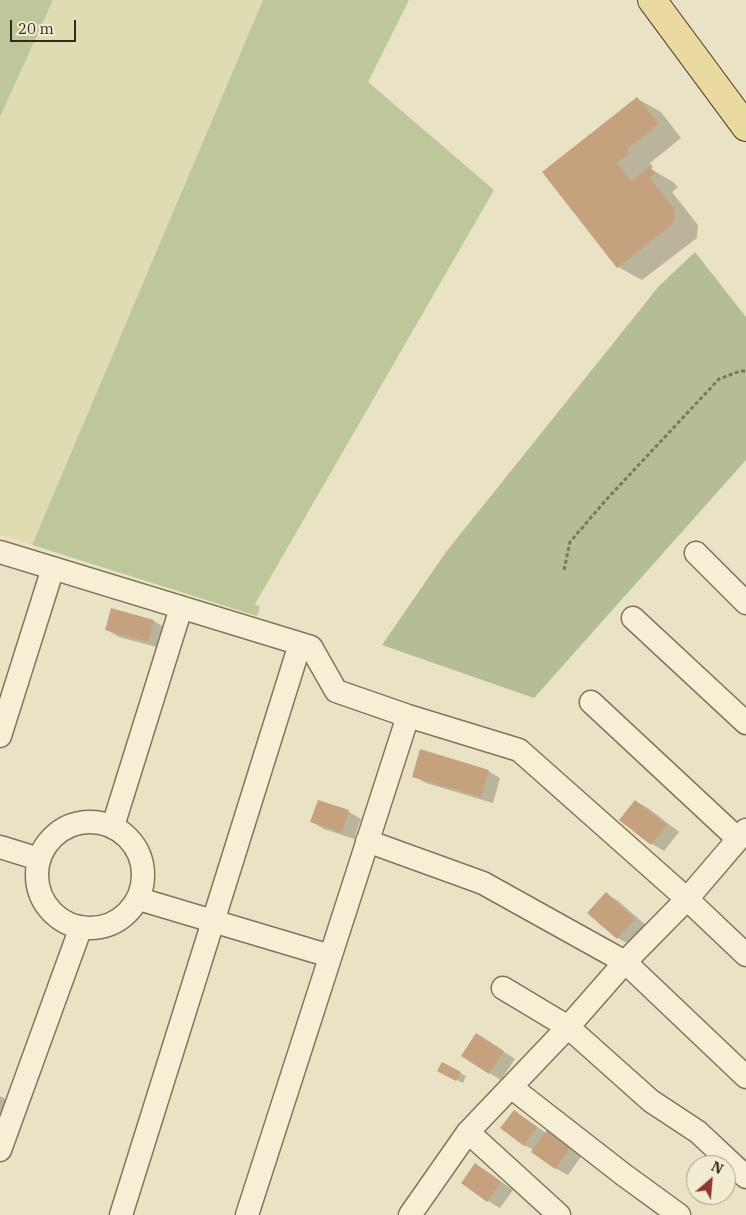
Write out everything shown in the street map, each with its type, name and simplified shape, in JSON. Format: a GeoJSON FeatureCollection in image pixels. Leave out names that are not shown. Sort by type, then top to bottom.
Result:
{"type":"FeatureCollection","features":[{"type":"Feature","properties":{"kind":"main road"},"geometry":{"type":"LineString","coordinates":[[652,0],[746,127]]}},
{"type":"Feature","properties":{"kind":"street"},"geometry":{"type":"LineString","coordinates":[[0,552],[311,647],[336,691],[408,716],[519,750],[687,899],[746,955]]}},
{"type":"Feature","properties":{"kind":"street"},"geometry":{"type":"LineString","coordinates":[[696,553],[746,603]]}},
{"type":"Feature","properties":{"kind":"street"},"geometry":{"type":"LineString","coordinates":[[0,736],[53,568]]}},
{"type":"Feature","properties":{"kind":"street"},"geometry":{"type":"LineString","coordinates":[[113,826],[181,608]]}},
{"type":"Feature","properties":{"kind":"street"},"geometry":{"type":"LineString","coordinates":[[633,618],[746,723]]}},
{"type":"Feature","properties":{"kind":"street"},"geometry":{"type":"LineString","coordinates":[[121,1215],[300,644]]}},
{"type":"Feature","properties":{"kind":"street"},"geometry":{"type":"LineString","coordinates":[[410,1215],[468,1132],[568,1027],[625,962],[741,842],[591,702]]}},
{"type":"Feature","properties":{"kind":"street"},"geometry":{"type":"LineString","coordinates":[[247,1215],[408,716]]}},
{"type":"Feature","properties":{"kind":"street"},"geometry":{"type":"LineString","coordinates":[[95,821],[113,826],[127,835],[138,849],[144,865],[144,882],[139,899],[128,913],[114,923],[98,928],[81,928],[64,922],[50,910],[40,895],[36,877],[39,859],[47,842],[60,830],[77,822],[95,821]]}},
{"type":"Feature","properties":{"kind":"street"},"geometry":{"type":"LineString","coordinates":[[368,840],[483,883],[625,962],[746,1077]]}},
{"type":"Feature","properties":{"kind":"street"},"geometry":{"type":"LineString","coordinates":[[0,847],[39,859]]}},
{"type":"Feature","properties":{"kind":"street"},"geometry":{"type":"LineString","coordinates":[[139,899],[330,956]]}},
{"type":"Feature","properties":{"kind":"street"},"geometry":{"type":"LineString","coordinates":[[0,1150],[81,928]]}},
{"type":"Feature","properties":{"kind":"street"},"geometry":{"type":"LineString","coordinates":[[503,988],[568,1027],[651,1101],[698,1132],[746,1177]]}},
{"type":"Feature","properties":{"kind":"street"},"geometry":{"type":"LineString","coordinates":[[511,1087],[624,1175],[679,1215]]}},
{"type":"Feature","properties":{"kind":"street"},"geometry":{"type":"LineString","coordinates":[[468,1132],[559,1215]]}},
{"type":"Feature","properties":{"kind":"path"},"geometry":{"type":"LineString","coordinates":[[564,570],[570,542],[606,500],[719,379],[740,371],[746,371]]}},
{"type":"Feature","properties":{"kind":"shaded area"},"geometry":{"type":"Polygon","coordinates":[[[53,0],[263,0],[32,545],[0,535],[0,117],[53,0]]]}},
{"type":"Feature","properties":{"kind":"green space"},"geometry":{"type":"Polygon","coordinates":[[[0,0],[53,0],[0,117],[0,0]]]}},
{"type":"Feature","properties":{"kind":"green space"},"geometry":{"type":"Polygon","coordinates":[[[263,0],[409,0],[368,82],[494,190],[255,604],[260,607],[257,616],[32,545],[263,0]]]}},
{"type":"Feature","properties":{"kind":"green space"},"geometry":{"type":"Polygon","coordinates":[[[695,252],[746,317],[746,460],[534,698],[382,645],[446,552],[659,286],[695,252]]]}},
{"type":"Feature","properties":{"kind":"building"},"geometry":{"type":"Polygon","coordinates":[[[637,97],[659,124],[627,149],[630,153],[617,163],[631,181],[650,167],[655,173],[650,178],[675,210],[673,224],[617,268],[542,172],[637,97]]]}},
{"type":"Feature","properties":{"kind":"building"},"geometry":{"type":"Polygon","coordinates":[[[111,608],[154,620],[148,642],[105,630],[111,608]]]}},
{"type":"Feature","properties":{"kind":"building"},"geometry":{"type":"Polygon","coordinates":[[[420,749],[489,770],[481,797],[412,777],[420,749]]]}},
{"type":"Feature","properties":{"kind":"building"},"geometry":{"type":"Polygon","coordinates":[[[318,800],[349,810],[342,833],[310,822],[318,800]]]}},
{"type":"Feature","properties":{"kind":"building"},"geometry":{"type":"Polygon","coordinates":[[[635,800],[667,825],[651,845],[619,820],[635,800]]]}},
{"type":"Feature","properties":{"kind":"building"},"geometry":{"type":"Polygon","coordinates":[[[606,892],[635,919],[617,939],[587,913],[606,892]]]}},
{"type":"Feature","properties":{"kind":"building"},"geometry":{"type":"Polygon","coordinates":[[[476,1033],[504,1051],[489,1074],[461,1056],[476,1033]]]}},
{"type":"Feature","properties":{"kind":"building"},"geometry":{"type":"Polygon","coordinates":[[[442,1062],[461,1072],[456,1081],[437,1071],[442,1062]]]}},
{"type":"Feature","properties":{"kind":"building"},"geometry":{"type":"Polygon","coordinates":[[[514,1110],[537,1127],[524,1146],[500,1128],[514,1110]]]}},
{"type":"Feature","properties":{"kind":"building"},"geometry":{"type":"Polygon","coordinates":[[[547,1130],[571,1147],[555,1169],[531,1152],[547,1130]]]}},
{"type":"Feature","properties":{"kind":"building"},"geometry":{"type":"Polygon","coordinates":[[[475,1163],[501,1182],[487,1202],[461,1183],[475,1163]]]}}]}
